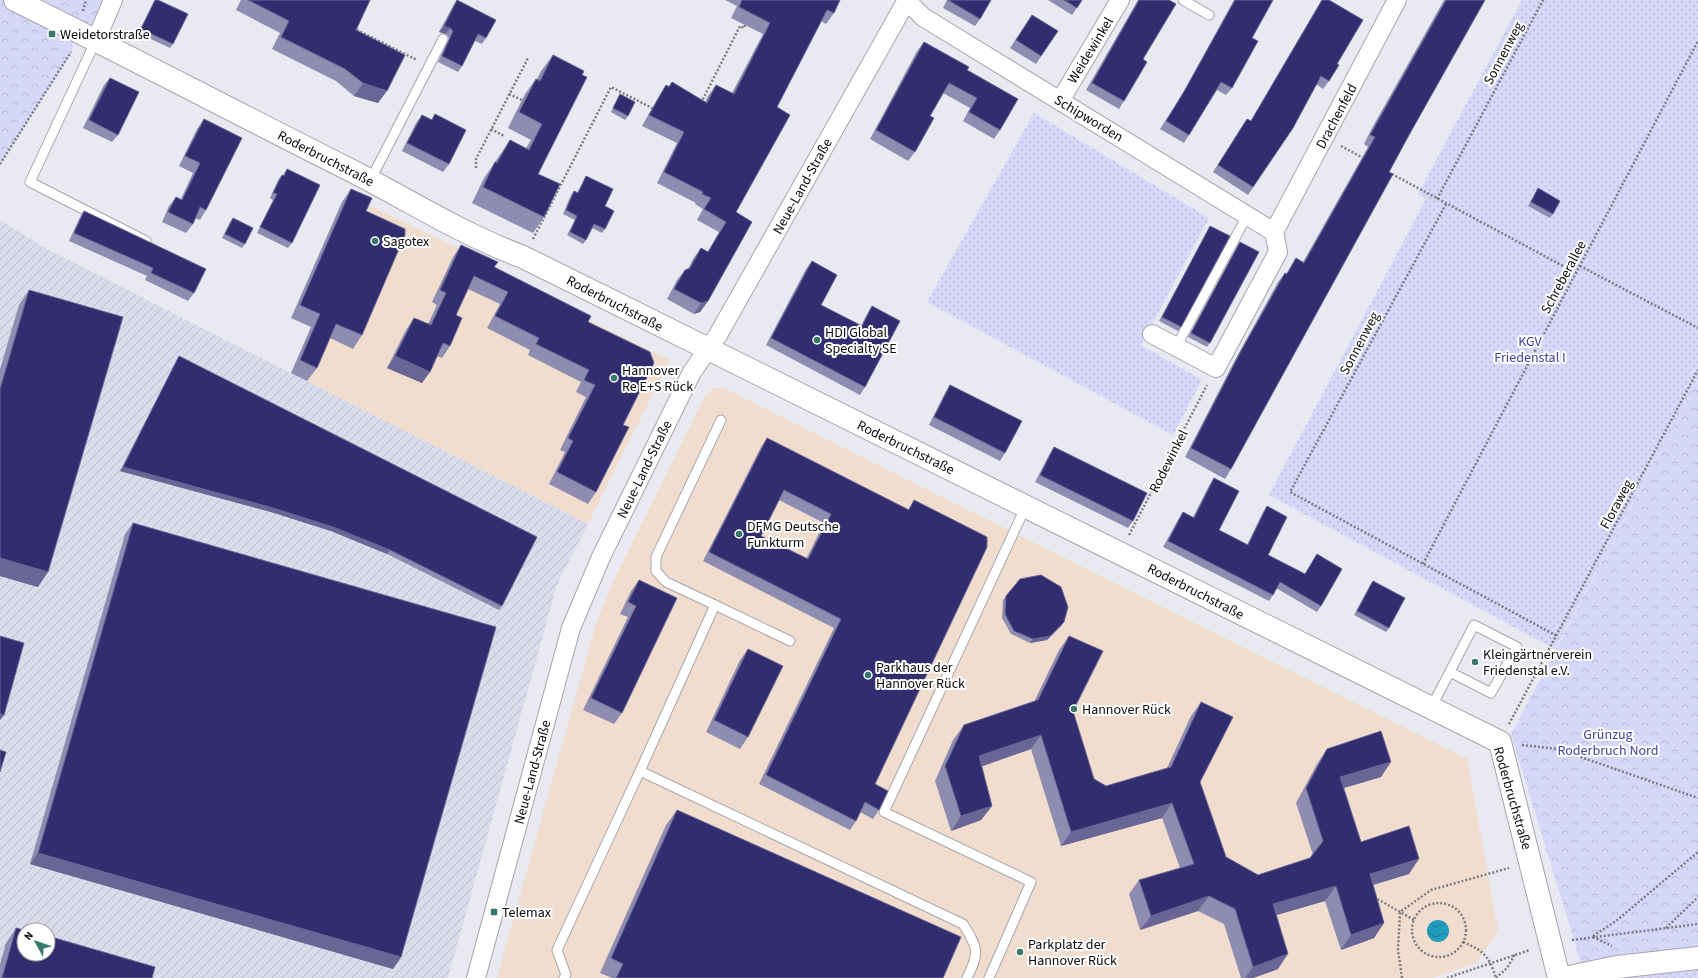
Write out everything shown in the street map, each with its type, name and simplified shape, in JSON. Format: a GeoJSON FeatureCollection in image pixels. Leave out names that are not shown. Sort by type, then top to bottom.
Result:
{"type":"FeatureCollection","features":[{"type":"Feature","properties":{"kind":"street","name":"Roderbruchstraße"},"geometry":{"type":"LineString","coordinates":[[14,0],[370,181],[449,224],[498,248],[523,257],[1500,742],[1559,978]]}},
{"type":"Feature","properties":{"kind":"street"},"geometry":{"type":"LineString","coordinates":[[87,36],[113,0]]}},
{"type":"Feature","properties":{"kind":"street","name":"Schipworden"},"geometry":{"type":"LineString","coordinates":[[906,0],[923,17],[1274,232]]}},
{"type":"Feature","properties":{"kind":"street","name":"Neue-Land-Straße"},"geometry":{"type":"LineString","coordinates":[[476,978],[571,628],[601,557],[692,372],[718,335],[906,0]]}},
{"type":"Feature","properties":{"kind":"street","name":"Weidewinkel"},"geometry":{"type":"LineString","coordinates":[[1060,101],[1120,0]]}},
{"type":"Feature","properties":{"kind":"street","name":"Drachenfeld"},"geometry":{"type":"LineString","coordinates":[[1274,232],[1398,0]]}},
{"type":"Feature","properties":{"kind":"street"},"geometry":{"type":"LineString","coordinates":[[1152,334],[1216,368],[1278,252],[1274,232]]}},
{"type":"Feature","properties":{"kind":"street"},"geometry":{"type":"LineString","coordinates":[[1564,978],[1611,968],[1698,958]]}},
{"type":"Feature","properties":{"kind":"lane"},"geometry":{"type":"LineString","coordinates":[[1183,0],[1209,15]]}},
{"type":"Feature","properties":{"kind":"lane"},"geometry":{"type":"LineString","coordinates":[[87,36],[30,182],[152,244]]}},
{"type":"Feature","properties":{"kind":"lane"},"geometry":{"type":"LineString","coordinates":[[370,181],[443,39]]}},
{"type":"Feature","properties":{"kind":"lane"},"geometry":{"type":"LineString","coordinates":[[1176,347],[1248,216]]}},
{"type":"Feature","properties":{"kind":"lane"},"geometry":{"type":"LineString","coordinates":[[721,420],[656,557],[656,571],[666,582],[790,641]]}},
{"type":"Feature","properties":{"kind":"lane"},"geometry":{"type":"LineString","coordinates":[[989,978],[1031,882],[884,812],[1026,506]]}},
{"type":"Feature","properties":{"kind":"lane"},"geometry":{"type":"LineString","coordinates":[[564,978],[566,975],[557,950],[715,605]]}},
{"type":"Feature","properties":{"kind":"lane"},"geometry":{"type":"LineString","coordinates":[[1431,708],[1474,626],[1517,647],[1491,693],[1450,672]]}},
{"type":"Feature","properties":{"kind":"lane"},"geometry":{"type":"LineString","coordinates":[[640,771],[963,924],[974,942],[976,960],[967,978]]}},
{"type":"Feature","properties":{"kind":"path","name":"Sonnenweg"},"geometry":{"type":"LineString","coordinates":[[1437,199],[1543,0]]}},
{"type":"Feature","properties":{"kind":"path"},"geometry":{"type":"LineString","coordinates":[[699,106],[740,26],[744,28],[747,21]]}},
{"type":"Feature","properties":{"kind":"path"},"geometry":{"type":"LineString","coordinates":[[352,28],[420,62]]}},
{"type":"Feature","properties":{"kind":"path"},"geometry":{"type":"LineString","coordinates":[[0,164],[70,56],[87,36]]}},
{"type":"Feature","properties":{"kind":"path","name":"Schreberallee"},"geometry":{"type":"LineString","coordinates":[[1423,564],[1698,41]]}},
{"type":"Feature","properties":{"kind":"path"},"geometry":{"type":"LineString","coordinates":[[476,168],[476,159],[528,58]]}},
{"type":"Feature","properties":{"kind":"path"},"geometry":{"type":"LineString","coordinates":[[523,257],[611,87],[660,112]]}},
{"type":"Feature","properties":{"kind":"path"},"geometry":{"type":"LineString","coordinates":[[509,94],[522,100]]}},
{"type":"Feature","properties":{"kind":"path"},"geometry":{"type":"LineString","coordinates":[[491,129],[504,136]]}},
{"type":"Feature","properties":{"kind":"path"},"geometry":{"type":"LineString","coordinates":[[1325,137],[1366,159]]}},
{"type":"Feature","properties":{"kind":"path"},"geometry":{"type":"LineString","coordinates":[[1386,171],[1576,273]]}},
{"type":"Feature","properties":{"kind":"path","name":"Sonnenweg"},"geometry":{"type":"LineString","coordinates":[[1423,564],[1290,492],[1446,204]]}},
{"type":"Feature","properties":{"kind":"path"},"geometry":{"type":"LineString","coordinates":[[1580,266],[1698,328]]}},
{"type":"Feature","properties":{"kind":"path","name":"Rodewinkel"},"geometry":{"type":"LineString","coordinates":[[1120,553],[1216,368]]}},
{"type":"Feature","properties":{"kind":"path","name":"Floraweg"},"geometry":{"type":"LineString","coordinates":[[1500,742],[1698,370]]}},
{"type":"Feature","properties":{"kind":"path"},"geometry":{"type":"LineString","coordinates":[[1423,564],[1557,636]]}},
{"type":"Feature","properties":{"kind":"path"},"geometry":{"type":"LineString","coordinates":[[1500,742],[1558,749],[1698,798]]}},
{"type":"Feature","properties":{"kind":"path"},"geometry":{"type":"LineString","coordinates":[[1698,852],[1616,921],[1593,937],[1698,924]]}},
{"type":"Feature","properties":{"kind":"path"},"geometry":{"type":"LineString","coordinates":[[1400,912],[1431,890],[1531,862]]}},
{"type":"Feature","properties":{"kind":"path"},"geometry":{"type":"LineString","coordinates":[[1373,896],[1414,920]]}},
{"type":"Feature","properties":{"kind":"path"},"geometry":{"type":"LineString","coordinates":[[1665,928],[1698,898]]}},
{"type":"Feature","properties":{"kind":"path"},"geometry":{"type":"LineString","coordinates":[[1442,903],[1450,905],[1463,916],[1466,924],[1466,934],[1458,950],[1450,955],[1441,957],[1432,956],[1424,952],[1415,942],[1412,928],[1414,920],[1418,912],[1429,905],[1442,903]]}},
{"type":"Feature","properties":{"kind":"path"},"geometry":{"type":"LineString","coordinates":[[1400,912],[1398,950],[1402,978]]}},
{"type":"Feature","properties":{"kind":"path"},"geometry":{"type":"LineString","coordinates":[[1447,978],[1491,963],[1515,954],[1508,968],[1496,978],[1491,963],[1482,951],[1463,942]]}},
{"type":"Feature","properties":{"kind":"shaded area"},"geometry":{"type":"Polygon","coordinates":[[[365,203],[499,268],[497,275],[670,360],[588,524],[291,373],[365,203]]]}},
{"type":"Feature","properties":{"kind":"shaded area"},"geometry":{"type":"Polygon","coordinates":[[[0,220],[49,250],[588,524],[557,585],[448,978],[0,978],[0,220]]]}},
{"type":"Feature","properties":{"kind":"shaded area"},"geometry":{"type":"Polygon","coordinates":[[[714,388],[724,388],[1467,759],[1498,931],[1476,963],[1433,978],[497,978],[596,624],[612,584],[705,396],[714,388]]]}},
{"type":"Feature","properties":{"kind":"green space"},"geometry":{"type":"Polygon","coordinates":[[[0,0],[113,0],[96,40],[78,32],[70,56],[0,164],[0,0]]]}},
{"type":"Feature","properties":{"kind":"green space","name":"KGV Friedenstal I"},"geometry":{"type":"Polygon","coordinates":[[[1522,0],[1698,0],[1698,380],[1555,649],[1269,495],[1426,199],[1418,194],[1522,0]]]}},
{"type":"Feature","properties":{"kind":"green space"},"geometry":{"type":"Polygon","coordinates":[[[1034,113],[1209,218],[1141,345],[1202,380],[1173,435],[927,302],[1034,113]]]}},
{"type":"Feature","properties":{"kind":"green space","name":"Grünzug Roderbruch Nord"},"geometry":{"type":"Polygon","coordinates":[[[1698,380],[1698,953],[1584,973],[1511,734],[1698,380]]]}},
{"type":"Feature","properties":{"kind":"green space"},"geometry":{"type":"Polygon","coordinates":[[[1698,958],[1698,978],[1564,978],[1698,958]]]}},
{"type":"Feature","properties":{"kind":"water"},"geometry":{"type":"Polygon","coordinates":[[[1438,920],[1446,923],[1449,931],[1446,939],[1438,942],[1430,939],[1427,931],[1430,923],[1438,920]]]}},
{"type":"Feature","properties":{"kind":"building"},"geometry":{"type":"Polygon","coordinates":[[[155,0],[188,14],[173,44],[141,29],[155,0]]]}},
{"type":"Feature","properties":{"kind":"building"},"geometry":{"type":"Polygon","coordinates":[[[248,0],[370,0],[356,30],[405,55],[387,91],[363,83],[345,69],[281,37],[289,21],[248,0]]]}},
{"type":"Feature","properties":{"kind":"building"},"geometry":{"type":"Polygon","coordinates":[[[457,0],[496,20],[486,38],[478,34],[462,66],[442,56],[453,31],[444,26],[457,0]]]}},
{"type":"Feature","properties":{"kind":"building"},"geometry":{"type":"Polygon","coordinates":[[[742,0],[840,0],[834,13],[827,10],[777,107],[790,115],[736,212],[752,222],[708,301],[701,303],[674,289],[685,270],[690,268],[701,248],[708,252],[726,222],[704,209],[711,198],[702,194],[703,192],[664,172],[684,132],[649,115],[666,85],[669,87],[672,82],[707,103],[716,85],[734,94],[770,23],[739,7],[742,0]]]}},
{"type":"Feature","properties":{"kind":"building"},"geometry":{"type":"Polygon","coordinates":[[[948,0],[991,0],[980,19],[948,0]]]}},
{"type":"Feature","properties":{"kind":"building"},"geometry":{"type":"Polygon","coordinates":[[[1064,0],[1082,0],[1077,8],[1064,0]]]}},
{"type":"Feature","properties":{"kind":"building"},"geometry":{"type":"Polygon","coordinates":[[[1139,0],[1169,0],[1176,4],[1143,59],[1147,62],[1124,101],[1092,83],[1139,0]]]}},
{"type":"Feature","properties":{"kind":"building"},"geometry":{"type":"Polygon","coordinates":[[[1235,0],[1273,0],[1252,38],[1258,41],[1232,88],[1221,82],[1189,135],[1166,121],[1235,0]]]}},
{"type":"Feature","properties":{"kind":"building"},"geometry":{"type":"Polygon","coordinates":[[[1322,0],[1329,0],[1363,20],[1337,64],[1339,65],[1329,81],[1321,76],[1293,128],[1253,187],[1218,165],[1247,119],[1251,121],[1322,0]]]}},
{"type":"Feature","properties":{"kind":"building"},"geometry":{"type":"Polygon","coordinates":[[[1446,0],[1485,0],[1409,135],[1389,172],[1393,174],[1231,469],[1191,448],[1241,351],[1285,273],[1287,274],[1296,258],[1304,263],[1375,137],[1370,135],[1446,0]]]}},
{"type":"Feature","properties":{"kind":"building"},"geometry":{"type":"Polygon","coordinates":[[[1032,15],[1058,31],[1041,56],[1016,40],[1032,15]]]}},
{"type":"Feature","properties":{"kind":"building"},"geometry":{"type":"Polygon","coordinates":[[[924,42],[969,67],[967,70],[1018,99],[1000,130],[969,112],[977,98],[949,83],[930,116],[934,118],[915,152],[876,130],[924,42]]]}},
{"type":"Feature","properties":{"kind":"building"},"geometry":{"type":"Polygon","coordinates":[[[553,55],[584,71],[582,75],[587,77],[538,174],[560,184],[544,217],[483,187],[495,162],[497,163],[510,140],[529,150],[542,124],[519,112],[536,79],[540,81],[553,55]]]}},
{"type":"Feature","properties":{"kind":"building"},"geometry":{"type":"Polygon","coordinates":[[[110,78],[139,92],[118,135],[89,120],[110,78]]]}},
{"type":"Feature","properties":{"kind":"building"},"geometry":{"type":"Polygon","coordinates":[[[620,94],[635,102],[628,116],[613,108],[620,94]]]}},
{"type":"Feature","properties":{"kind":"building"},"geometry":{"type":"Polygon","coordinates":[[[435,114],[466,130],[449,164],[407,143],[422,115],[432,120],[435,114]]]}},
{"type":"Feature","properties":{"kind":"building"},"geometry":{"type":"Polygon","coordinates":[[[204,119],[242,138],[206,210],[200,207],[193,224],[168,212],[176,197],[182,200],[200,163],[185,156],[204,119]]]}},
{"type":"Feature","properties":{"kind":"building"},"geometry":{"type":"Polygon","coordinates":[[[287,169],[320,185],[292,243],[260,227],[277,194],[273,193],[282,175],[284,176],[287,169]]]}},
{"type":"Feature","properties":{"kind":"building"},"geometry":{"type":"Polygon","coordinates":[[[586,176],[613,189],[605,206],[614,211],[605,229],[594,224],[586,240],[570,232],[577,216],[566,210],[574,191],[578,193],[586,176]]]}},
{"type":"Feature","properties":{"kind":"building"},"geometry":{"type":"Polygon","coordinates":[[[1538,188],[1560,201],[1553,214],[1531,202],[1538,188]]]}},
{"type":"Feature","properties":{"kind":"building"},"geometry":{"type":"Polygon","coordinates":[[[351,189],[372,198],[366,211],[405,229],[405,235],[362,335],[336,324],[317,368],[300,360],[320,314],[300,305],[351,189]]]}},
{"type":"Feature","properties":{"kind":"building"},"geometry":{"type":"Polygon","coordinates":[[[84,211],[206,269],[194,293],[151,273],[153,268],[74,233],[84,211]]]}},
{"type":"Feature","properties":{"kind":"building"},"geometry":{"type":"Polygon","coordinates":[[[233,218],[253,228],[245,244],[225,234],[233,218]]]}},
{"type":"Feature","properties":{"kind":"building"},"geometry":{"type":"Polygon","coordinates":[[[1210,226],[1230,236],[1181,327],[1162,317],[1210,226]]]}},
{"type":"Feature","properties":{"kind":"building"},"geometry":{"type":"Polygon","coordinates":[[[1240,242],[1259,252],[1210,343],[1191,333],[1240,242]]]}},
{"type":"Feature","properties":{"kind":"building"},"geometry":{"type":"Polygon","coordinates":[[[461,245],[498,262],[494,267],[591,316],[588,322],[650,352],[654,363],[623,425],[629,427],[596,492],[557,472],[573,441],[568,438],[595,385],[584,380],[589,370],[536,344],[539,338],[495,316],[508,292],[474,276],[456,315],[462,318],[450,346],[443,343],[430,372],[395,356],[414,318],[431,325],[446,293],[440,290],[461,245]]]}},
{"type":"Feature","properties":{"kind":"building"},"geometry":{"type":"Polygon","coordinates":[[[812,261],[837,275],[821,305],[862,326],[872,306],[900,321],[865,387],[771,338],[812,261]]]}},
{"type":"Feature","properties":{"kind":"building"},"geometry":{"type":"Polygon","coordinates":[[[29,290],[123,317],[48,572],[0,558],[0,389],[29,290]]]}},
{"type":"Feature","properties":{"kind":"building"},"geometry":{"type":"Polygon","coordinates":[[[179,356],[537,537],[502,606],[390,550],[333,527],[273,508],[123,467],[179,356]]]}},
{"type":"Feature","properties":{"kind":"building"},"geometry":{"type":"Polygon","coordinates":[[[950,385],[1022,421],[1005,453],[934,417],[950,385]]]}},
{"type":"Feature","properties":{"kind":"building","name":"Parkhaus der Hannover Rück"},"geometry":{"type":"Polygon","coordinates":[[[767,438],[909,510],[914,500],[987,537],[987,547],[875,784],[888,791],[879,810],[865,802],[856,821],[766,775],[841,619],[709,552],[767,438]],[[784,490],[761,536],[808,559],[831,514],[784,490]]]}},
{"type":"Feature","properties":{"kind":"building"},"geometry":{"type":"Polygon","coordinates":[[[1054,447],[1147,493],[1133,521],[1040,475],[1054,447]]]}},
{"type":"Feature","properties":{"kind":"building"},"geometry":{"type":"Polygon","coordinates":[[[1214,478],[1239,491],[1219,530],[1248,545],[1267,506],[1287,517],[1268,555],[1305,574],[1317,554],[1342,569],[1321,606],[1280,582],[1273,595],[1168,541],[1183,512],[1194,518],[1214,478]]]}},
{"type":"Feature","properties":{"kind":"building"},"geometry":{"type":"Polygon","coordinates":[[[133,523],[496,627],[401,957],[38,853],[133,523]]]}},
{"type":"Feature","properties":{"kind":"building"},"geometry":{"type":"Polygon","coordinates":[[[1041,575],[1061,587],[1068,607],[1064,622],[1050,636],[1033,639],[1014,631],[1005,614],[1006,596],[1020,579],[1041,575]]]}},
{"type":"Feature","properties":{"kind":"building"},"geometry":{"type":"Polygon","coordinates":[[[639,580],[677,598],[622,713],[591,698],[636,606],[628,602],[639,580]]]}},
{"type":"Feature","properties":{"kind":"building"},"geometry":{"type":"Polygon","coordinates":[[[1373,581],[1405,598],[1389,628],[1357,611],[1373,581]]]}},
{"type":"Feature","properties":{"kind":"building"},"geometry":{"type":"Polygon","coordinates":[[[0,636],[24,643],[4,715],[0,714],[0,636]]]}},
{"type":"Feature","properties":{"kind":"building"},"geometry":{"type":"Polygon","coordinates":[[[1069,636],[1103,651],[1073,711],[1094,779],[1106,786],[1171,767],[1201,702],[1233,717],[1200,782],[1226,857],[1258,875],[1310,858],[1323,841],[1306,788],[1327,749],[1381,731],[1391,762],[1340,777],[1361,842],[1409,826],[1419,859],[1370,874],[1384,923],[1351,935],[1336,886],[1273,904],[1288,954],[1253,967],[1235,909],[1209,896],[1151,916],[1139,880],[1194,864],[1172,803],[1071,832],[1041,735],[979,756],[992,806],[961,816],[945,766],[964,725],[1038,700],[1069,636]]]}},
{"type":"Feature","properties":{"kind":"building"},"geometry":{"type":"Polygon","coordinates":[[[748,649],[783,666],[748,737],[714,720],[748,649]]]}},
{"type":"Feature","properties":{"kind":"building"},"geometry":{"type":"Polygon","coordinates":[[[0,750],[6,752],[0,772],[0,750]]]}},
{"type":"Feature","properties":{"kind":"building"},"geometry":{"type":"Polygon","coordinates":[[[677,810],[961,937],[943,978],[616,978],[623,964],[611,958],[677,810]]]}},
{"type":"Feature","properties":{"kind":"building"},"geometry":{"type":"Polygon","coordinates":[[[16,928],[16,962],[56,962],[56,938],[155,967],[152,978],[2,978],[16,928]]]}},
{"type":"Feature","properties":{"kind":"place","name":"Weidetorstraße"},"geometry":{"type":"Point","coordinates":[52,34]}},
{"type":"Feature","properties":{"kind":"place","name":"Sagotex"},"geometry":{"type":"Point","coordinates":[375,241]}},
{"type":"Feature","properties":{"kind":"place","name":"HDI Global Specialty SE"},"geometry":{"type":"Point","coordinates":[817,340]}},
{"type":"Feature","properties":{"kind":"place","name":"Hannover Re E+S Rück"},"geometry":{"type":"Point","coordinates":[614,378]}},
{"type":"Feature","properties":{"kind":"place","name":"DFMG Deutsche Funkturm"},"geometry":{"type":"Point","coordinates":[739,534]}},
{"type":"Feature","properties":{"kind":"place","name":"Kleingärtnerverein Friedenstal e.V."},"geometry":{"type":"Point","coordinates":[1475,662]}},
{"type":"Feature","properties":{"kind":"place","name":"Parkhaus der Hannover Rück"},"geometry":{"type":"Point","coordinates":[868,675]}},
{"type":"Feature","properties":{"kind":"place","name":"Hannover Rück"},"geometry":{"type":"Point","coordinates":[1074,709]}},
{"type":"Feature","properties":{"kind":"place","name":"Telemax"},"geometry":{"type":"Point","coordinates":[494,912]}},
{"type":"Feature","properties":{"kind":"place","name":"Parkplatz der Hannover Rück"},"geometry":{"type":"Point","coordinates":[1020,952]}}]}
